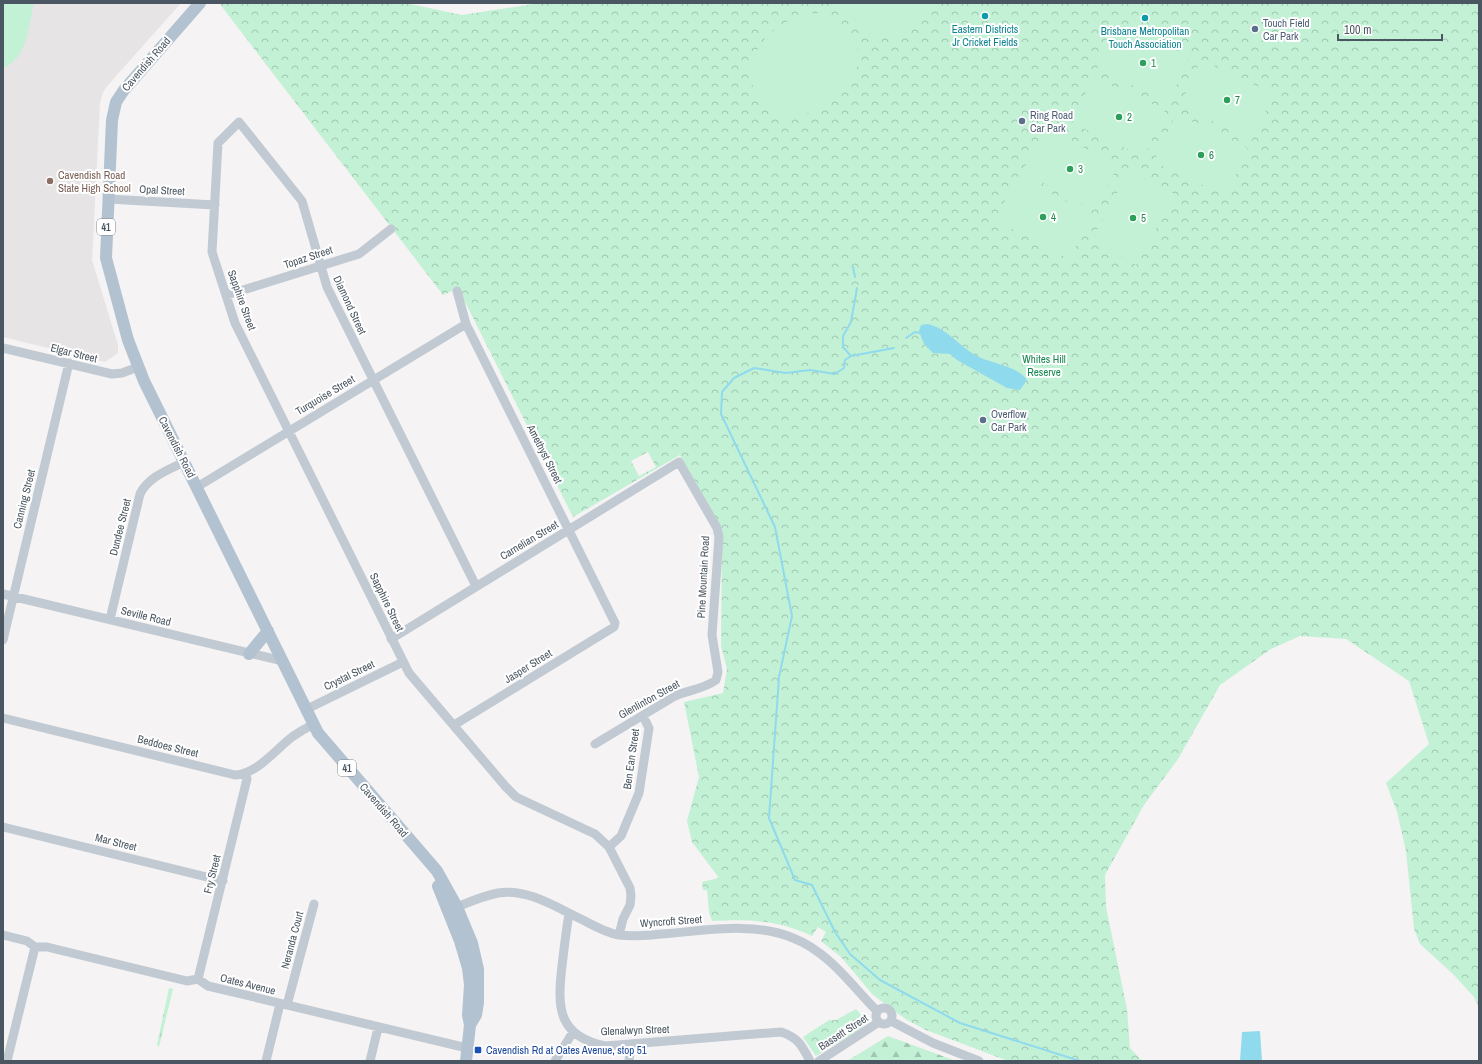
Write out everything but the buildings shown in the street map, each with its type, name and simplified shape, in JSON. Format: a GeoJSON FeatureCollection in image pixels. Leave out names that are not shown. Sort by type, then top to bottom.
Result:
{"type":"FeatureCollection","features":[{"type":"Feature","properties":{"kind":"main road","name":"Cavendish Road"},"geometry":{"type":"LineString","coordinates":[[200,3],[126,86],[118,99],[112,120],[105,245],[106,263],[128,340],[138,367],[314,724],[325,742],[440,876],[453,909],[473,948],[478,969],[478,1002],[476,1015],[470,1025],[466,1061]]}},
{"type":"Feature","properties":{"kind":"main road"},"geometry":{"type":"LineString","coordinates":[[249,654],[268,630]]}},
{"type":"Feature","properties":{"kind":"street","name":"Diamond Street"},"geometry":{"type":"LineString","coordinates":[[215,205],[218,143],[239,122],[298,194],[302,201],[327,287],[476,586]]}},
{"type":"Feature","properties":{"kind":"street","name":"Opal Street"},"geometry":{"type":"LineString","coordinates":[[108,199],[215,205]]}},
{"type":"Feature","properties":{"kind":"street","name":"Sapphire Street"},"geometry":{"type":"LineString","coordinates":[[215,205],[212,252],[235,323],[409,673],[506,787],[516,796],[595,834],[609,847],[630,888],[631,896],[619,935]]}},
{"type":"Feature","properties":{"kind":"street","name":"Topaz Street"},"geometry":{"type":"LineString","coordinates":[[227,295],[359,254],[391,229]]}},
{"type":"Feature","properties":{"kind":"street","name":"Amethyst Street"},"geometry":{"type":"LineString","coordinates":[[457,291],[466,324],[609,608],[615,623],[614,627]]}},
{"type":"Feature","properties":{"kind":"street","name":"Turquoise Street"},"geometry":{"type":"LineString","coordinates":[[197,487],[466,324]]}},
{"type":"Feature","properties":{"kind":"street","name":"Elgar Street"},"geometry":{"type":"LineString","coordinates":[[3,348],[112,374],[122,374],[138,367]]}},
{"type":"Feature","properties":{"kind":"street","name":"Canning Street"},"geometry":{"type":"LineString","coordinates":[[3,640],[70,363]]}},
{"type":"Feature","properties":{"kind":"street","name":"Dundee Street"},"geometry":{"type":"LineString","coordinates":[[110,619],[140,494],[144,486],[152,479],[184,462]]}},
{"type":"Feature","properties":{"kind":"street","name":"Carnelian Street"},"geometry":{"type":"LineString","coordinates":[[391,638],[679,462]]}},
{"type":"Feature","properties":{"kind":"street","name":"Pine Mountain Road"},"geometry":{"type":"LineString","coordinates":[[679,462],[717,528],[719,537],[712,635],[718,672],[716,680]]}},
{"type":"Feature","properties":{"kind":"street","name":"Seville Road"},"geometry":{"type":"LineString","coordinates":[[3,594],[283,661]]}},
{"type":"Feature","properties":{"kind":"street","name":"Jasper Street"},"geometry":{"type":"LineString","coordinates":[[454,725],[614,627]]}},
{"type":"Feature","properties":{"kind":"street","name":"Crystal Street"},"geometry":{"type":"LineString","coordinates":[[307,709],[403,662]]}},
{"type":"Feature","properties":{"kind":"street","name":"Glenlinton Street"},"geometry":{"type":"LineString","coordinates":[[595,744],[674,696],[686,691],[707,687],[716,680]]}},
{"type":"Feature","properties":{"kind":"street","name":"Ben Ean Street"},"geometry":{"type":"LineString","coordinates":[[609,847],[621,836],[639,793],[649,728],[643,716]]}},
{"type":"Feature","properties":{"kind":"street","name":"Beddoes Street"},"geometry":{"type":"LineString","coordinates":[[3,718],[236,775],[245,774]]}},
{"type":"Feature","properties":{"kind":"street"},"geometry":{"type":"LineString","coordinates":[[245,774],[292,736],[314,724]]}},
{"type":"Feature","properties":{"kind":"street","name":"Fry Street"},"geometry":{"type":"LineString","coordinates":[[198,979],[247,779],[245,774]]}},
{"type":"Feature","properties":{"kind":"street","name":"Mar Street"},"geometry":{"type":"LineString","coordinates":[[3,827],[223,881]]}},
{"type":"Feature","properties":{"kind":"street","name":"Wyncroft Street"},"geometry":{"type":"LineString","coordinates":[[453,909],[493,894],[510,892],[529,895],[619,935],[652,935],[752,928],[774,932],[793,938],[826,958],[878,1011]]}},
{"type":"Feature","properties":{"kind":"street","name":"Neranda Court"},"geometry":{"type":"LineString","coordinates":[[266,1061],[314,904]]}},
{"type":"Feature","properties":{"kind":"street","name":"Glenalwyn Street"},"geometry":{"type":"LineString","coordinates":[[569,914],[559,990],[560,1009],[566,1025],[573,1032],[592,1043],[605,1046],[782,1032],[793,1036],[801,1045],[810,1061]]}},
{"type":"Feature","properties":{"kind":"street","name":"Oates Avenue"},"geometry":{"type":"LineString","coordinates":[[3,935],[27,941],[35,947],[47,946],[187,981],[198,979],[208,986],[378,1028],[467,1048]]}},
{"type":"Feature","properties":{"kind":"street"},"geometry":{"type":"LineString","coordinates":[[8,1061],[35,947]]}},
{"type":"Feature","properties":{"kind":"street"},"geometry":{"type":"LineString","coordinates":[[883,1008],[889,1009],[892,1014],[891,1021],[885,1024],[879,1022],[876,1017],[878,1011],[883,1008]]}},
{"type":"Feature","properties":{"kind":"street"},"geometry":{"type":"LineString","coordinates":[[891,1021],[933,1043],[979,1061]]}},
{"type":"Feature","properties":{"kind":"street","name":"Bassett Street"},"geometry":{"type":"LineString","coordinates":[[819,1061],[879,1022]]}},
{"type":"Feature","properties":{"kind":"street"},"geometry":{"type":"LineString","coordinates":[[370,1061],[378,1028]]}},
{"type":"Feature","properties":{"kind":"street"},"geometry":{"type":"LineString","coordinates":[[555,1061],[573,1032]]}},
{"type":"Feature","properties":{"kind":"street"},"geometry":{"type":"LineString","coordinates":[[630,1061],[632,1045]]}},
{"type":"Feature","properties":{"kind":"shaded area","name":"Cavendish Road State High School"},"geometry":{"type":"Polygon","coordinates":[[[3,3],[181,3],[108,85],[103,92],[100,103],[92,260],[118,345],[118,353],[105,362],[3,337],[3,3]]]}},
{"type":"Feature","properties":{"kind":"green space"},"geometry":{"type":"Polygon","coordinates":[[[3,3],[34,3],[26,41],[18,57],[3,68],[3,3]]]}},
{"type":"Feature","properties":{"kind":"green space","name":"Whites Hill Reserve"},"geometry":{"type":"Polygon","coordinates":[[[219,3],[406,3],[462,15],[540,3],[1479,3],[1479,1007],[1474,997],[1454,975],[1420,944],[1414,929],[1406,851],[1397,812],[1386,783],[1429,744],[1409,681],[1346,639],[1300,636],[1271,649],[1220,685],[1178,759],[1144,805],[1105,875],[1106,907],[1127,1009],[1130,1048],[1142,1061],[1008,1061],[926,1030],[907,1020],[873,995],[841,957],[821,941],[826,932],[818,927],[812,936],[787,927],[763,922],[739,920],[712,921],[709,912],[707,890],[703,890],[702,882],[719,878],[692,842],[687,821],[699,777],[684,702],[723,693],[727,669],[721,646],[722,530],[680,455],[573,517],[458,288],[443,295],[219,3]],[[648,452],[631,461],[639,476],[656,467],[648,452]]]}},
{"type":"Feature","properties":{"kind":"green space"},"geometry":{"type":"Polygon","coordinates":[[[840,3],[937,3],[921,20],[913,26],[899,33],[877,36],[867,34],[850,23],[844,14],[840,3]]]}},
{"type":"Feature","properties":{"kind":"green space"},"geometry":{"type":"Polygon","coordinates":[[[815,13],[834,18],[849,31],[857,47],[857,64],[851,81],[839,95],[823,107],[806,114],[788,115],[771,110],[759,100],[755,94],[751,73],[753,60],[767,37],[777,28],[789,21],[815,13]]]}},
{"type":"Feature","properties":{"kind":"green space","name":"1"},"geometry":{"type":"Polygon","coordinates":[[[1117,24],[1189,57],[1169,102],[1097,69],[1117,24]]]}},
{"type":"Feature","properties":{"kind":"green space","name":"7"},"geometry":{"type":"Polygon","coordinates":[[[1201,60],[1274,94],[1252,140],[1180,106],[1201,60]]]}},
{"type":"Feature","properties":{"kind":"green space","name":"2"},"geometry":{"type":"Polygon","coordinates":[[[1093,77],[1165,110],[1144,157],[1072,123],[1093,77]]]}},
{"type":"Feature","properties":{"kind":"green space","name":"6"},"geometry":{"type":"Polygon","coordinates":[[[1176,114],[1248,148],[1226,196],[1154,162],[1176,114]]]}},
{"type":"Feature","properties":{"kind":"green space","name":"3"},"geometry":{"type":"Polygon","coordinates":[[[1046,127],[1118,166],[1095,210],[1022,172],[1046,127]]]}},
{"type":"Feature","properties":{"kind":"green space","name":"5"},"geometry":{"type":"Polygon","coordinates":[[[1130,170],[1175,194],[1136,265],[1091,241],[1130,170]]]}},
{"type":"Feature","properties":{"kind":"green space","name":"4"},"geometry":{"type":"Polygon","coordinates":[[[1018,176],[1092,215],[1069,259],[995,220],[1018,176]]]}},
{"type":"Feature","properties":{"kind":"green space"},"geometry":{"type":"Polygon","coordinates":[[[169,988],[173,989],[159,1047],[157,1045],[169,988]]]}},
{"type":"Feature","properties":{"kind":"green space"},"geometry":{"type":"Polygon","coordinates":[[[856,1009],[864,1020],[863,1028],[816,1056],[803,1037],[829,1020],[836,1020],[856,1009]]]}},
{"type":"Feature","properties":{"kind":"green space"},"geometry":{"type":"Polygon","coordinates":[[[888,1036],[956,1061],[847,1061],[888,1036]]]}},
{"type":"Feature","properties":{"kind":"water"},"geometry":{"type":"Polygon","coordinates":[[[928,324],[941,329],[977,356],[1012,369],[1027,380],[1020,390],[1007,388],[957,360],[950,354],[933,353],[924,344],[919,331],[921,325],[928,324]]]}},
{"type":"Feature","properties":{"kind":"water"},"geometry":{"type":"Polygon","coordinates":[[[1260,1031],[1262,1061],[1240,1061],[1242,1032],[1260,1031]]]}},
{"type":"Feature","properties":{"kind":"waterway"},"geometry":{"type":"LineString","coordinates":[[853,267],[855,277]]}},
{"type":"Feature","properties":{"kind":"waterway"},"geometry":{"type":"LineString","coordinates":[[851,356],[843,347],[843,336],[851,322],[857,288]]}},
{"type":"Feature","properties":{"kind":"waterway"},"geometry":{"type":"LineString","coordinates":[[906,338],[915,332],[920,333]]}},
{"type":"Feature","properties":{"kind":"waterway"},"geometry":{"type":"LineString","coordinates":[[894,348],[851,356],[845,360],[844,368],[835,374],[810,370],[786,373],[754,368],[734,378],[722,392],[721,414],[775,527],[792,616],[779,677],[769,818],[795,880],[812,885],[835,932],[850,954],[880,980],[960,1023],[1080,1061]]}},
{"type":"Feature","properties":{"kind":"place","name":"Eastern Districts Jr Cricket Fields"},"geometry":{"type":"Point","coordinates":[985,16]}},
{"type":"Feature","properties":{"kind":"place","name":"Brisbane Metropolitan Touch Association"},"geometry":{"type":"Point","coordinates":[1145,18]}},
{"type":"Feature","properties":{"kind":"place","name":"Touch Field Car Park"},"geometry":{"type":"Point","coordinates":[1255,29]}},
{"type":"Feature","properties":{"kind":"place","name":"1"},"geometry":{"type":"Point","coordinates":[1143,63]}},
{"type":"Feature","properties":{"kind":"place","name":"7"},"geometry":{"type":"Point","coordinates":[1227,100]}},
{"type":"Feature","properties":{"kind":"place","name":"2"},"geometry":{"type":"Point","coordinates":[1119,117]}},
{"type":"Feature","properties":{"kind":"place","name":"Ring Road Car Park"},"geometry":{"type":"Point","coordinates":[1022,121]}},
{"type":"Feature","properties":{"kind":"place","name":"6"},"geometry":{"type":"Point","coordinates":[1201,155]}},
{"type":"Feature","properties":{"kind":"place","name":"3"},"geometry":{"type":"Point","coordinates":[1070,169]}},
{"type":"Feature","properties":{"kind":"place","name":"Cavendish Road State High School"},"geometry":{"type":"Point","coordinates":[50,181]}},
{"type":"Feature","properties":{"kind":"place","name":"4"},"geometry":{"type":"Point","coordinates":[1043,217]}},
{"type":"Feature","properties":{"kind":"place","name":"5"},"geometry":{"type":"Point","coordinates":[1133,218]}},
{"type":"Feature","properties":{"kind":"place","name":"Overflow Car Park"},"geometry":{"type":"Point","coordinates":[983,420]}},
{"type":"Feature","properties":{"kind":"place","name":"Cavendish Rd at Oates Avenue, stop 51"},"geometry":{"type":"Point","coordinates":[478,1050]}}]}
